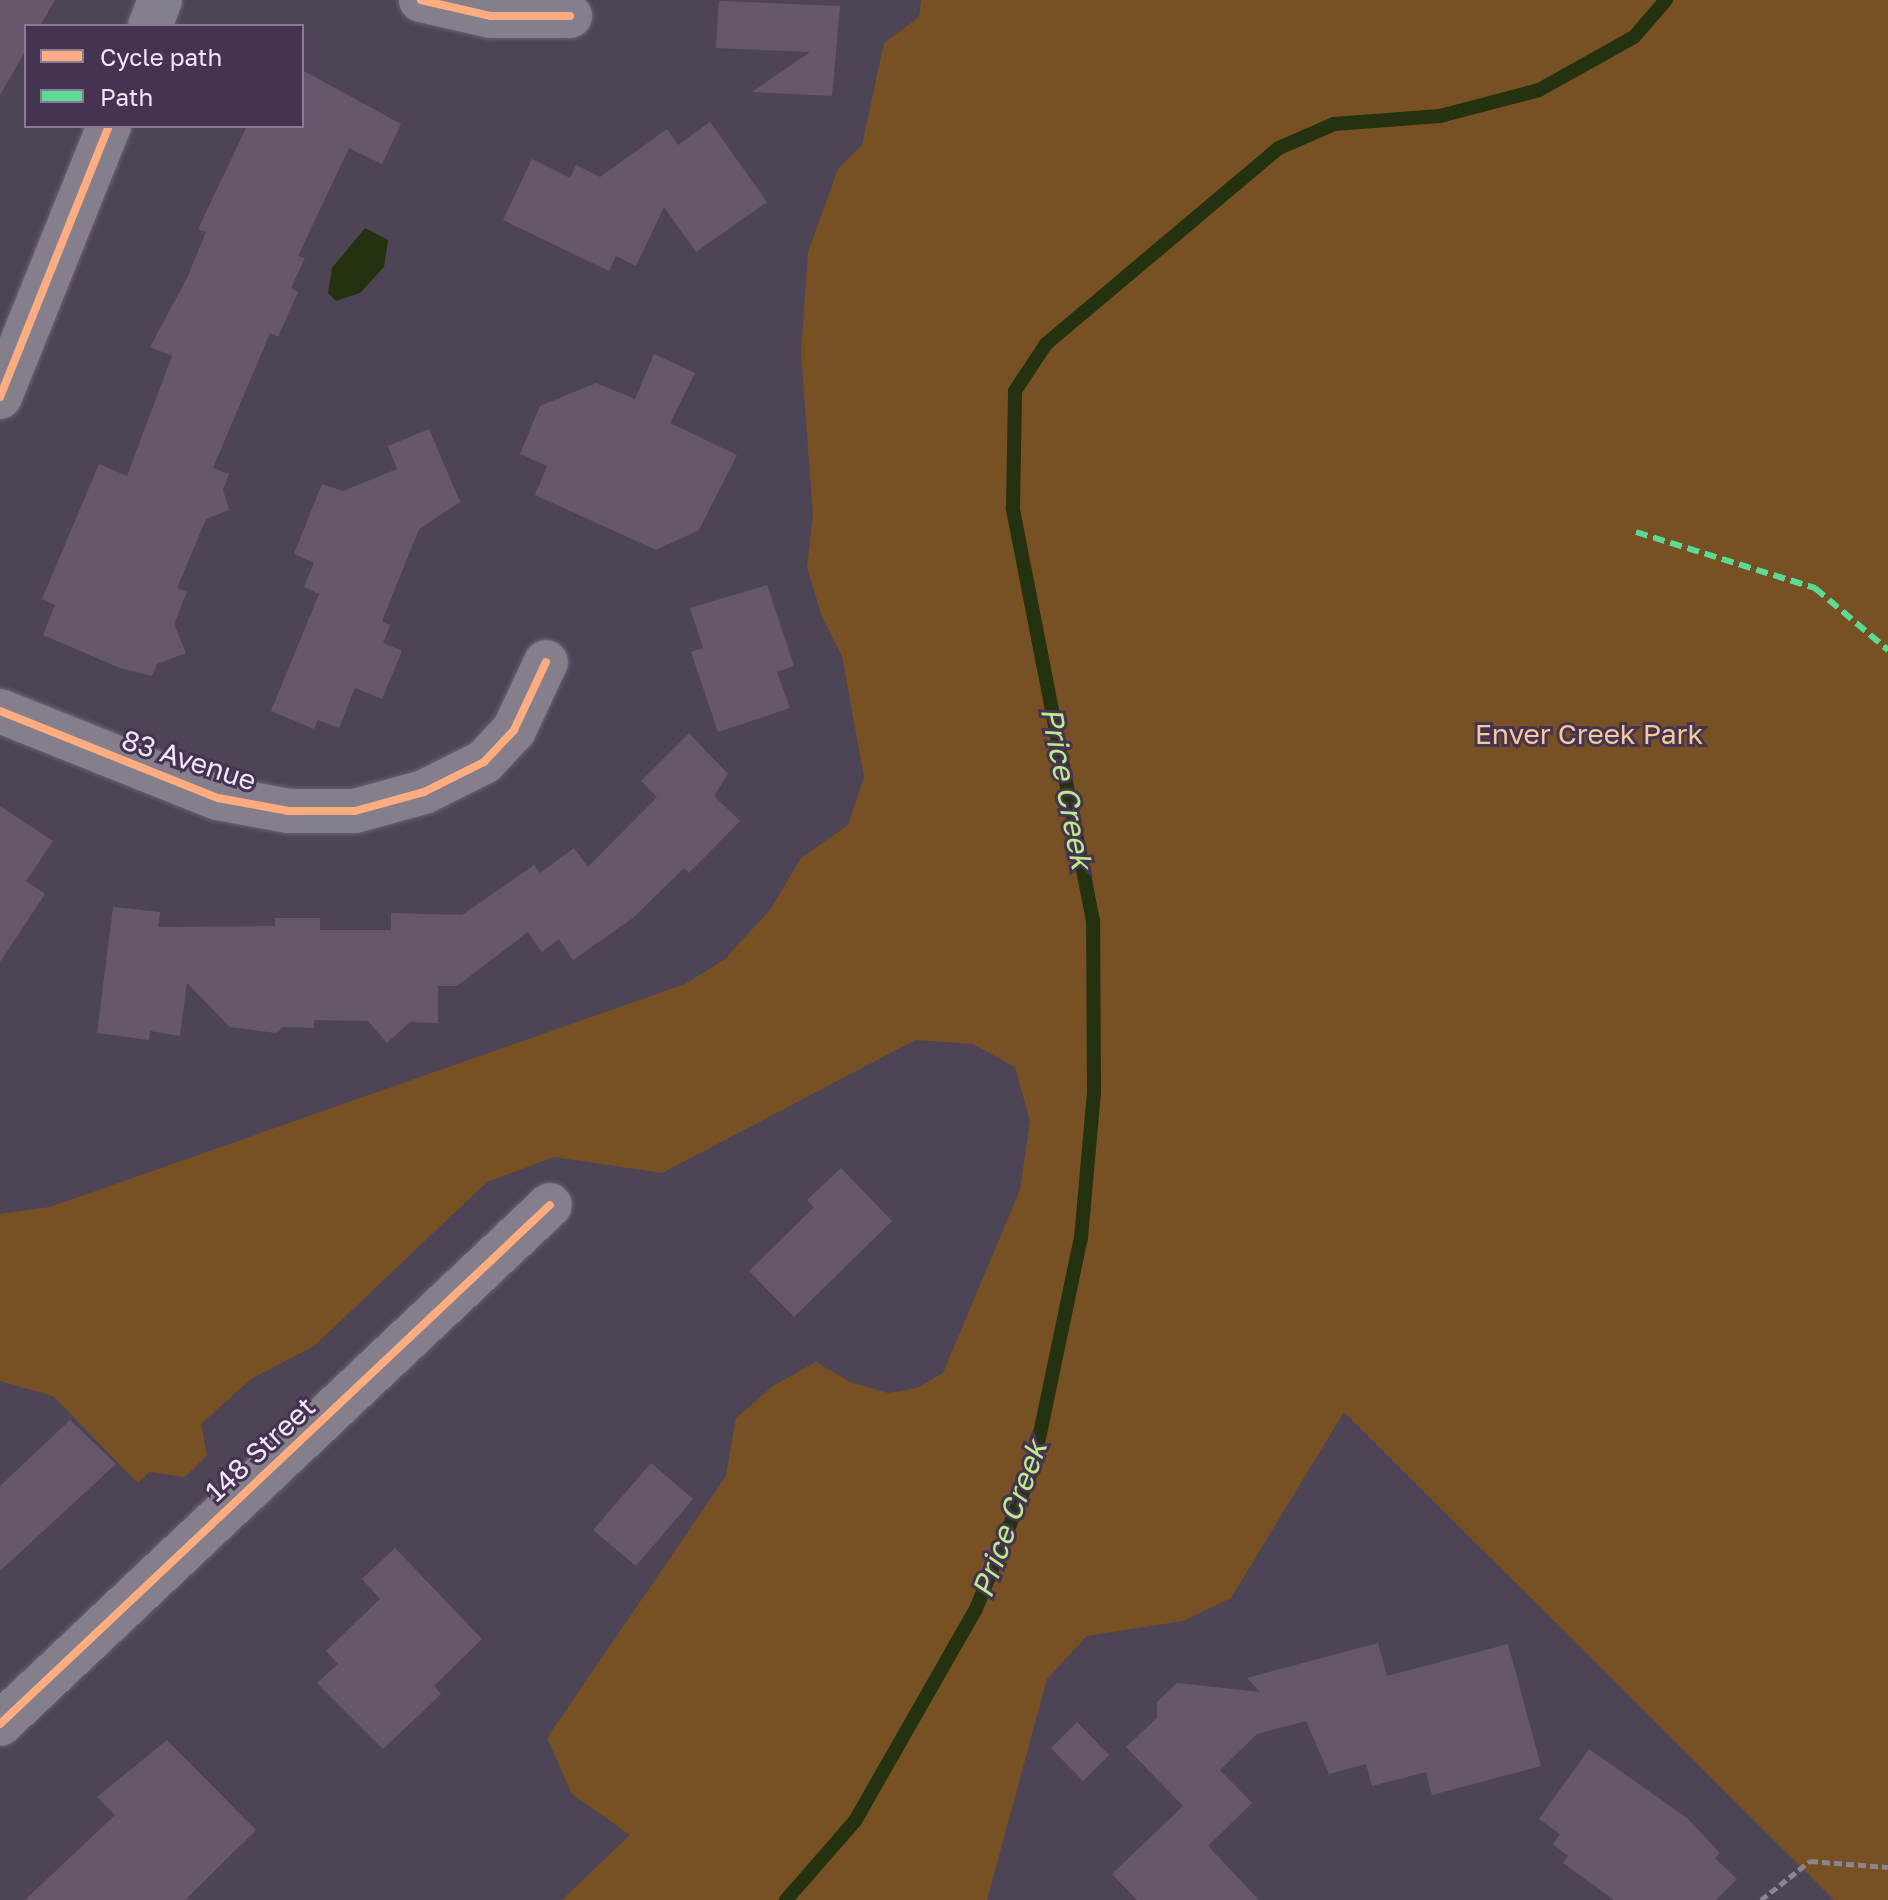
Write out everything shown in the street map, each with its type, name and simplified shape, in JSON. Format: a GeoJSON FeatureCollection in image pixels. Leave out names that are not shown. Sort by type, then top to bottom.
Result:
{"type":"FeatureCollection","features":[{"type":"Feature","properties":{"kind":"street"},"geometry":{"type":"LineString","coordinates":[[151,24],[160,0]]}},
{"type":"Feature","properties":{"kind":"street"},"geometry":{"type":"LineString","coordinates":[[421,0],[491,16],[570,16]]}},
{"type":"Feature","properties":{"kind":"street"},"geometry":{"type":"LineString","coordinates":[[0,397],[108,128]]}},
{"type":"Feature","properties":{"kind":"street","name":"83 Avenue"},"geometry":{"type":"LineString","coordinates":[[0,711],[218,798],[289,811],[355,811],[424,792],[484,762],[514,730],[546,662]]}},
{"type":"Feature","properties":{"kind":"street","name":"148 Street"},"geometry":{"type":"LineString","coordinates":[[0,1724],[550,1205]]}},
{"type":"Feature","properties":{"kind":"path"},"geometry":{"type":"LineString","coordinates":[[1761,1900],[1810,1861],[1888,1867]]}},
{"type":"Feature","properties":{"kind":"green space","name":"Enver Creek Park"},"geometry":{"type":"Polygon","coordinates":[[[921,0],[1888,0],[1888,1900],[1834,1900],[1344,1412],[1231,1598],[1183,1621],[1087,1636],[1047,1679],[987,1900],[562,1900],[630,1835],[572,1794],[547,1738],[726,1476],[736,1418],[773,1386],[816,1362],[850,1382],[888,1393],[917,1388],[943,1373],[1020,1190],[1030,1121],[1015,1067],[973,1044],[915,1040],[662,1173],[554,1157],[487,1182],[314,1346],[251,1379],[201,1424],[207,1455],[185,1477],[149,1472],[138,1483],[53,1396],[0,1381],[0,1214],[50,1207],[685,984],[725,959],[770,910],[801,858],[848,825],[864,777],[842,656],[822,617],[807,567],[813,515],[801,352],[808,252],[838,169],[862,145],[884,43],[919,17],[921,0]]]}},
{"type":"Feature","properties":{"kind":"shaded area"},"geometry":{"type":"Polygon","coordinates":[[[365,228],[388,240],[384,267],[360,293],[336,301],[328,293],[332,268],[365,228]]]}},
{"type":"Feature","properties":{"kind":"building"},"geometry":{"type":"Polygon","coordinates":[[[0,0],[55,0],[41,24],[24,24],[24,53],[0,95],[0,0]]]}},
{"type":"Feature","properties":{"kind":"building"},"geometry":{"type":"Polygon","coordinates":[[[719,1],[840,6],[832,96],[752,92],[810,52],[716,48],[719,1]]]}},
{"type":"Feature","properties":{"kind":"building"},"geometry":{"type":"Polygon","coordinates":[[[304,71],[401,124],[382,164],[349,148],[298,256],[305,258],[291,288],[298,292],[278,337],[270,333],[213,468],[229,474],[223,490],[229,510],[206,519],[177,588],[187,592],[174,624],[186,653],[157,664],[152,676],[120,668],[43,635],[55,605],[42,599],[99,464],[127,476],[172,356],[150,347],[187,278],[206,232],[198,229],[246,128],[304,128],[304,71]]]}},
{"type":"Feature","properties":{"kind":"building"},"geometry":{"type":"Polygon","coordinates":[[[710,122],[767,202],[696,252],[664,207],[636,266],[616,256],[609,271],[503,220],[532,159],[570,178],[576,165],[600,177],[667,129],[678,145],[710,122]]]}},
{"type":"Feature","properties":{"kind":"building"},"geometry":{"type":"Polygon","coordinates":[[[654,354],[695,373],[670,423],[737,455],[699,530],[656,550],[535,495],[547,466],[520,454],[540,406],[596,383],[635,399],[654,354]]]}},
{"type":"Feature","properties":{"kind":"building"},"geometry":{"type":"Polygon","coordinates":[[[429,429],[460,502],[419,529],[382,621],[390,625],[383,643],[402,651],[382,699],[355,688],[339,728],[318,720],[314,729],[271,711],[319,594],[304,587],[314,563],[294,554],[322,484],[343,491],[397,469],[388,446],[429,429]]]}},
{"type":"Feature","properties":{"kind":"building"},"geometry":{"type":"Polygon","coordinates":[[[767,585],[794,666],[777,672],[790,708],[718,732],[691,652],[703,648],[690,608],[767,585]]]}},
{"type":"Feature","properties":{"kind":"building"},"geometry":{"type":"Polygon","coordinates":[[[689,733],[728,774],[714,796],[740,821],[689,873],[684,868],[633,918],[573,960],[559,939],[542,952],[528,932],[457,986],[438,986],[438,1023],[410,1022],[387,1043],[368,1021],[314,1020],[314,1028],[282,1027],[276,1033],[230,1027],[187,983],[180,1036],[150,1031],[149,1040],[97,1033],[113,907],[160,912],[158,927],[275,926],[275,918],[320,918],[320,930],[391,930],[391,913],[462,915],[534,865],[540,873],[574,848],[588,867],[657,797],[641,781],[689,733]]]}},
{"type":"Feature","properties":{"kind":"building"},"geometry":{"type":"Polygon","coordinates":[[[0,806],[53,841],[26,881],[45,894],[0,962],[0,806]]]}},
{"type":"Feature","properties":{"kind":"building"},"geometry":{"type":"Polygon","coordinates":[[[841,1168],[892,1221],[794,1317],[749,1271],[814,1207],[807,1200],[841,1168]]]}},
{"type":"Feature","properties":{"kind":"building"},"geometry":{"type":"Polygon","coordinates":[[[70,1420],[116,1464],[0,1571],[0,1486],[70,1420]]]}},
{"type":"Feature","properties":{"kind":"building"},"geometry":{"type":"Polygon","coordinates":[[[651,1463],[693,1499],[636,1566],[593,1530],[651,1463]]]}},
{"type":"Feature","properties":{"kind":"building"},"geometry":{"type":"Polygon","coordinates":[[[395,1548],[482,1639],[434,1686],[441,1694],[383,1749],[317,1683],[338,1664],[326,1651],[380,1599],[362,1579],[395,1548]]]}},
{"type":"Feature","properties":{"kind":"building"},"geometry":{"type":"Polygon","coordinates":[[[1378,1643],[1387,1676],[1508,1644],[1541,1766],[1432,1795],[1426,1772],[1372,1786],[1366,1764],[1329,1774],[1306,1721],[1257,1734],[1220,1770],[1252,1803],[1208,1846],[1259,1900],[1137,1900],[1112,1874],[1183,1806],[1126,1747],[1157,1718],[1157,1702],[1177,1683],[1260,1692],[1247,1678],[1378,1643]]]}},
{"type":"Feature","properties":{"kind":"building"},"geometry":{"type":"Polygon","coordinates":[[[1077,1722],[1109,1755],[1083,1781],[1051,1748],[1077,1722]]]}},
{"type":"Feature","properties":{"kind":"building"},"geometry":{"type":"Polygon","coordinates":[[[167,1740],[256,1830],[185,1900],[25,1900],[115,1815],[97,1797],[167,1740]]]}},
{"type":"Feature","properties":{"kind":"building"},"geometry":{"type":"Polygon","coordinates":[[[1589,1749],[1687,1818],[1720,1853],[1715,1858],[1737,1879],[1716,1900],[1614,1900],[1563,1863],[1568,1856],[1553,1844],[1560,1834],[1539,1819],[1589,1749]]]}},
{"type":"Feature","properties":{"kind":"waterway","name":"Price Creek"},"geometry":{"type":"LineString","coordinates":[[786,1900],[855,1821],[976,1609],[1033,1467],[1081,1238],[1094,1092],[1093,921],[1013,508],[1015,391],[1046,344],[1279,148],[1334,124],[1440,116],[1539,90],[1634,37],[1666,0]]}},
{"type":"Feature","properties":{"kind":"marked path"},"geometry":{"type":"LineString","coordinates":[[1636,532],[1815,588],[1888,650]]}},
{"type":"Feature","properties":{"kind":"cycle path"},"geometry":{"type":"LineString","coordinates":[[421,0],[491,16],[570,16]]}},
{"type":"Feature","properties":{"kind":"cycle path"},"geometry":{"type":"LineString","coordinates":[[0,397],[108,128]]}},
{"type":"Feature","properties":{"kind":"cycle path"},"geometry":{"type":"LineString","coordinates":[[0,711],[218,798],[289,811],[355,811],[424,792],[484,762],[514,730],[546,662]]}},
{"type":"Feature","properties":{"kind":"cycle path"},"geometry":{"type":"LineString","coordinates":[[0,1724],[550,1205]]}}]}
